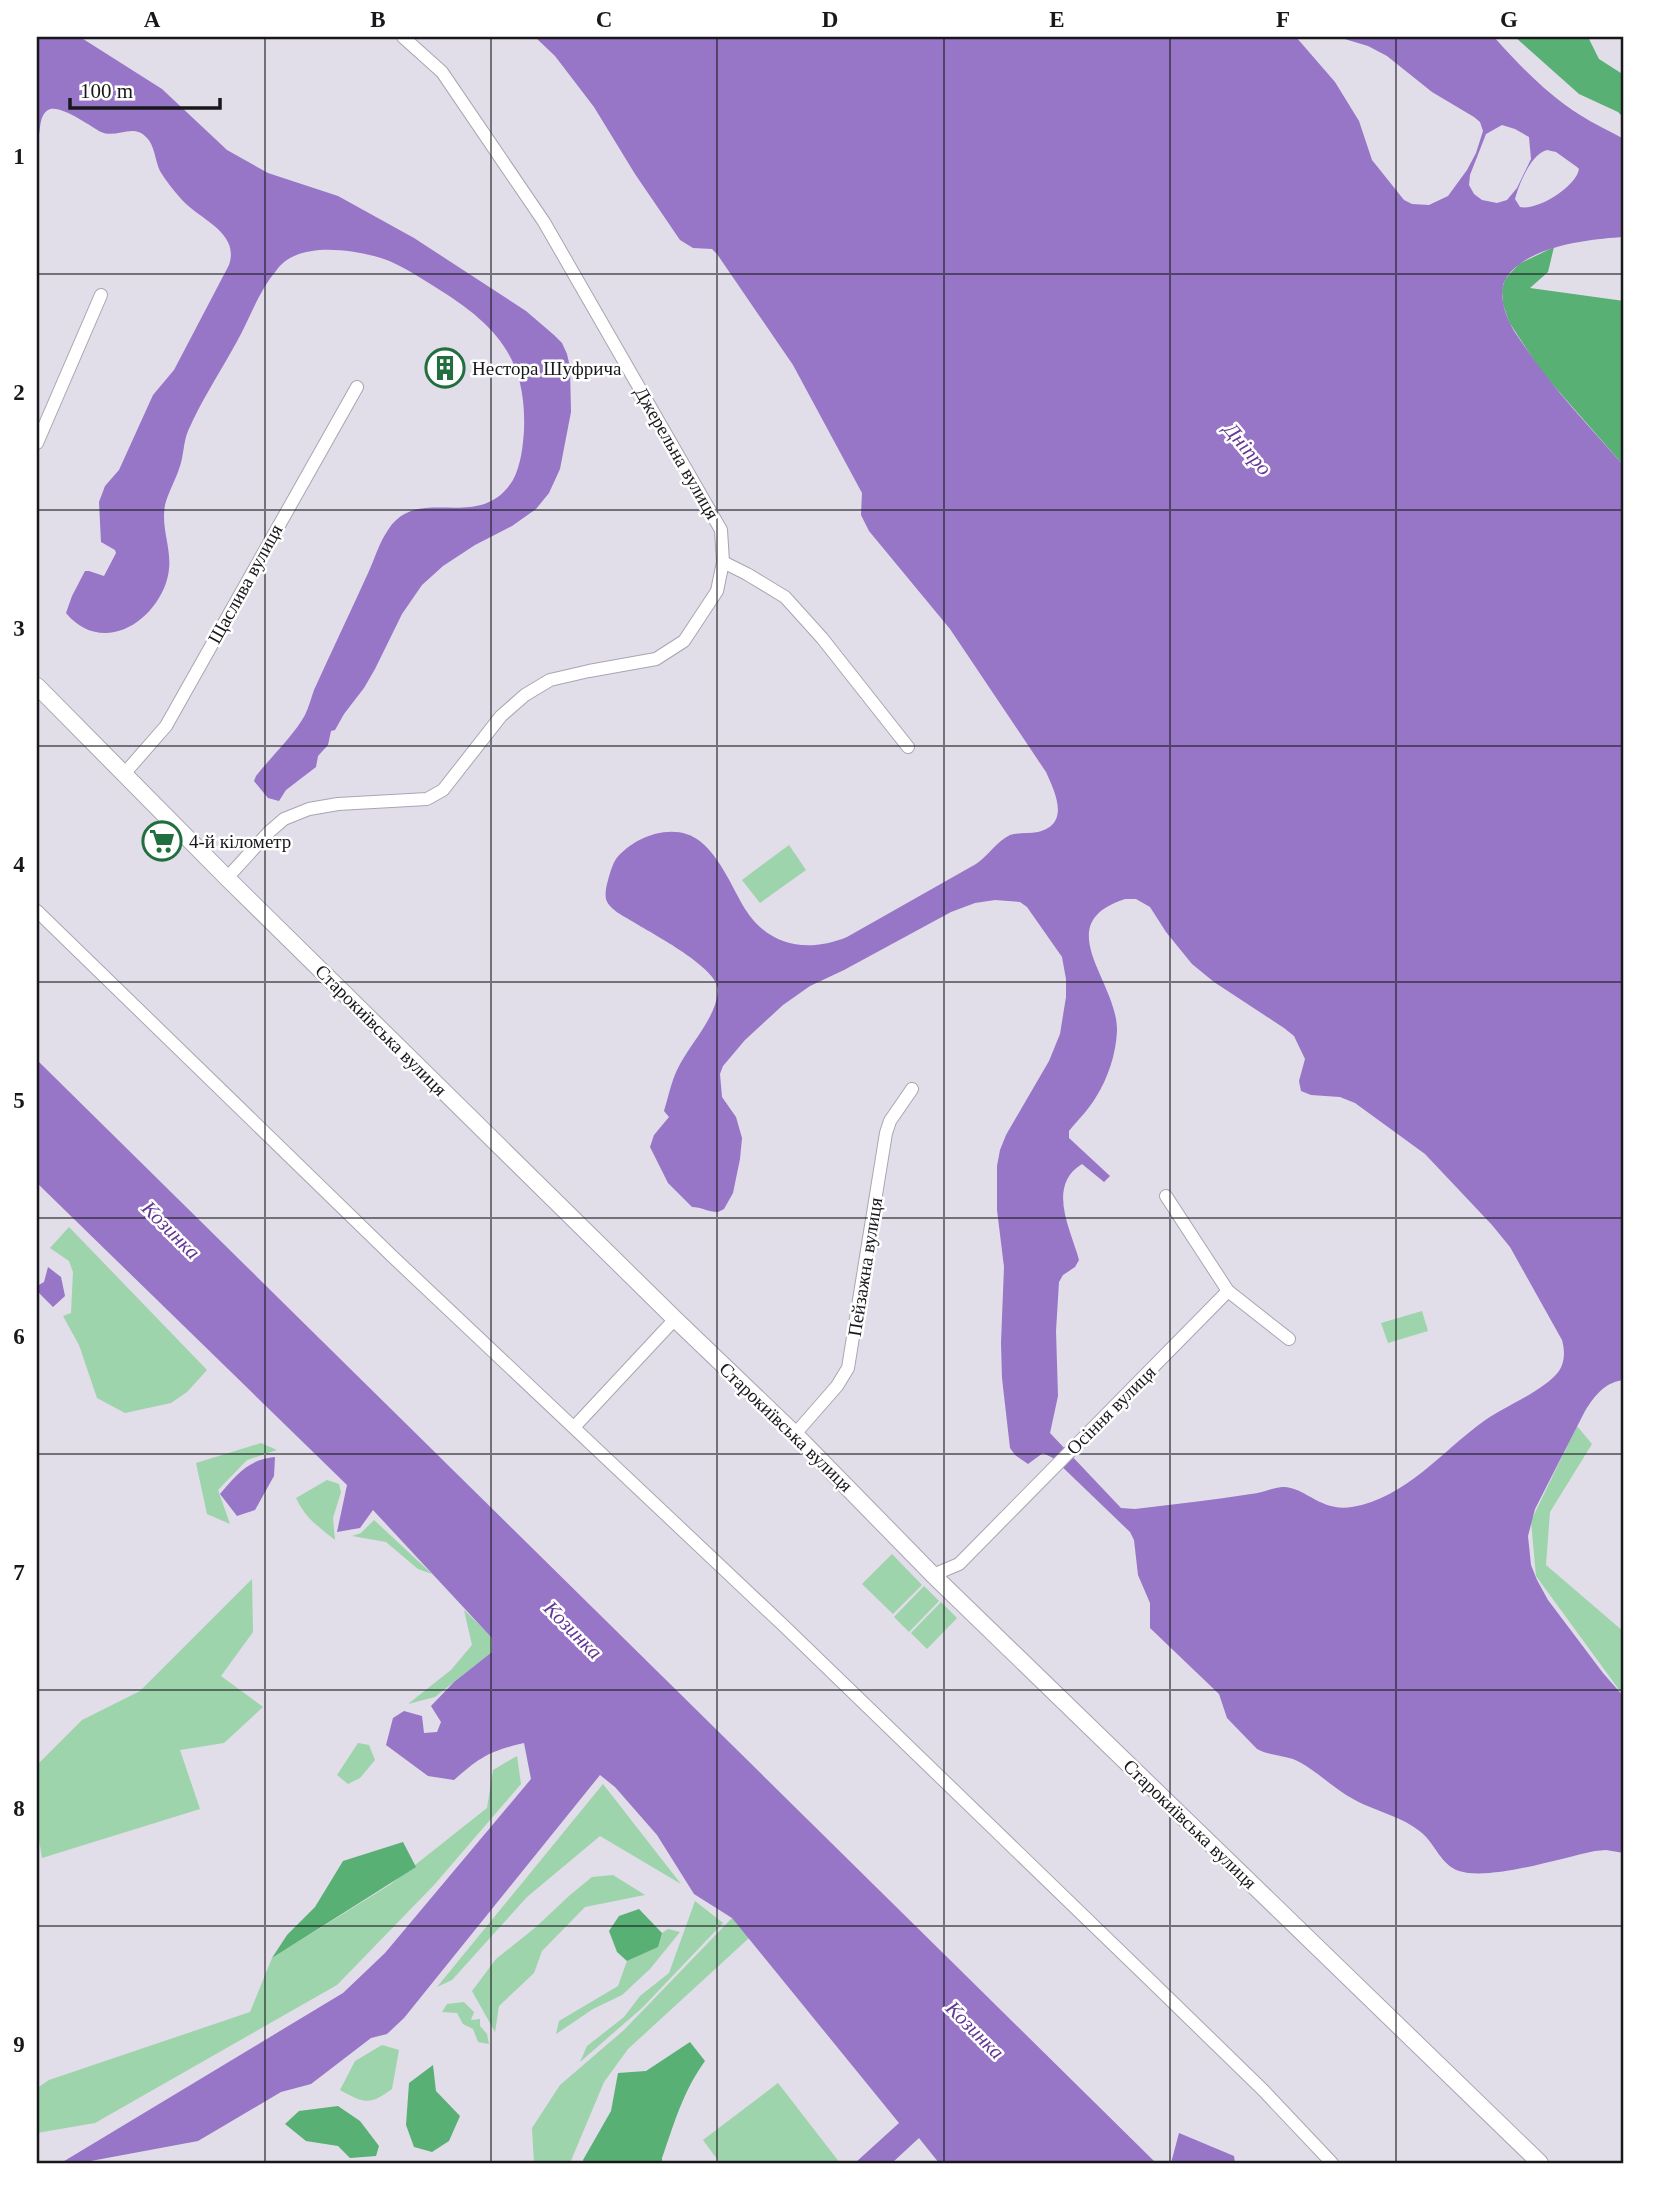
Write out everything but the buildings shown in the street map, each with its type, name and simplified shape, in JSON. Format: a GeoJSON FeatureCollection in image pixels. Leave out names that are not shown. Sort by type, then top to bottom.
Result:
{"type":"FeatureCollection","features":[{"type":"Feature","properties":{"kind":"street","name":"Джерельна вулиця"},"geometry":{"type":"LineString","coordinates":[[227,878],[284,819],[309,809],[338,804],[427,799],[443,790],[501,716],[525,695],[550,680],[589,670],[656,659],[684,641],[717,591],[723,562],[721,530],[544,222],[442,72],[403,37]]}},
{"type":"Feature","properties":{"kind":"street"},"geometry":{"type":"LineString","coordinates":[[37,443],[101,295]]}},
{"type":"Feature","properties":{"kind":"street","name":"Щаслива вулиця"},"geometry":{"type":"LineString","coordinates":[[124,774],[166,726],[357,387]]}},
{"type":"Feature","properties":{"kind":"street"},"geometry":{"type":"LineString","coordinates":[[723,562],[785,597],[822,638],[908,747]]}},
{"type":"Feature","properties":{"kind":"street","name":"Старокиївська вулиця"},"geometry":{"type":"LineString","coordinates":[[37,686],[227,878],[795,1434],[933,1575],[1540,2163]]}},
{"type":"Feature","properties":{"kind":"street"},"geometry":{"type":"LineString","coordinates":[[37,911],[393,1257],[784,1626],[1151,1980],[1263,2090],[1332,2163]]}},
{"type":"Feature","properties":{"kind":"street","name":"Пейзажна вулиця"},"geometry":{"type":"LineString","coordinates":[[795,1434],[837,1386],[848,1368],[886,1133],[890,1121],[912,1089]]}},
{"type":"Feature","properties":{"kind":"street"},"geometry":{"type":"LineString","coordinates":[[1166,1196],[1228,1291],[1289,1339]]}},
{"type":"Feature","properties":{"kind":"street","name":"Осіння вулиця"},"geometry":{"type":"LineString","coordinates":[[933,1575],[959,1564],[1228,1291]]}},
{"type":"Feature","properties":{"kind":"street"},"geometry":{"type":"LineString","coordinates":[[578,1424],[676,1320]]}},
{"type":"Feature","properties":{"kind":"green space"},"geometry":{"type":"Polygon","coordinates":[[[1515,37],[1588,37],[1599,59],[1624,75],[1624,118],[1618,112],[1579,94],[1515,37]]]}},
{"type":"Feature","properties":{"kind":"green space"},"geometry":{"type":"Polygon","coordinates":[[[1554,247],[1548,272],[1530,288],[1624,301],[1624,466],[1541,371],[1509,322],[1503,304],[1502,290],[1505,279],[1519,264],[1554,247]]]}},
{"type":"Feature","properties":{"kind":"green space"},"geometry":{"type":"Polygon","coordinates":[[[789,845],[806,870],[760,903],[742,880],[789,845]]]}},
{"type":"Feature","properties":{"kind":"green space"},"geometry":{"type":"Polygon","coordinates":[[[69,1227],[207,1370],[187,1392],[171,1403],[125,1413],[97,1398],[79,1345],[63,1316],[71,1313],[73,1272],[69,1261],[50,1248],[69,1227]]]}},
{"type":"Feature","properties":{"kind":"green space"},"geometry":{"type":"Polygon","coordinates":[[[1422,1311],[1428,1331],[1388,1343],[1381,1323],[1422,1311]]]}},
{"type":"Feature","properties":{"kind":"green space"},"geometry":{"type":"Polygon","coordinates":[[[1577,1426],[1592,1444],[1550,1512],[1546,1565],[1624,1632],[1624,1703],[1620,1691],[1536,1576],[1531,1521],[1577,1426]]]}},
{"type":"Feature","properties":{"kind":"green space"},"geometry":{"type":"Polygon","coordinates":[[[261,1443],[277,1450],[247,1460],[218,1490],[230,1524],[207,1514],[196,1463],[261,1443]]]}},
{"type":"Feature","properties":{"kind":"green space"},"geometry":{"type":"Polygon","coordinates":[[[327,1480],[339,1484],[341,1492],[333,1518],[335,1540],[308,1517],[296,1498],[327,1480]]]}},
{"type":"Feature","properties":{"kind":"green space"},"geometry":{"type":"Polygon","coordinates":[[[374,1520],[432,1574],[418,1569],[386,1542],[352,1536],[361,1533],[374,1520]]]}},
{"type":"Feature","properties":{"kind":"green space"},"geometry":{"type":"Polygon","coordinates":[[[892,1554],[922,1585],[893,1614],[862,1584],[892,1554]]]}},
{"type":"Feature","properties":{"kind":"green space"},"geometry":{"type":"Polygon","coordinates":[[[252,1579],[253,1632],[221,1676],[263,1707],[224,1743],[180,1750],[200,1809],[42,1858],[37,1827],[37,1765],[82,1720],[140,1691],[252,1579]]]}},
{"type":"Feature","properties":{"kind":"green space"},"geometry":{"type":"Polygon","coordinates":[[[924,1586],[939,1601],[909,1632],[894,1617],[924,1586]]]}},
{"type":"Feature","properties":{"kind":"green space"},"geometry":{"type":"Polygon","coordinates":[[[941,1602],[957,1618],[927,1649],[911,1633],[941,1602]]]}},
{"type":"Feature","properties":{"kind":"green space"},"geometry":{"type":"Polygon","coordinates":[[[464,1610],[493,1638],[492,1652],[435,1697],[408,1704],[451,1670],[472,1645],[464,1610]]]}},
{"type":"Feature","properties":{"kind":"green space"},"geometry":{"type":"Polygon","coordinates":[[[358,1743],[369,1745],[375,1760],[360,1778],[348,1784],[337,1775],[358,1743]]]}},
{"type":"Feature","properties":{"kind":"green space"},"geometry":{"type":"Polygon","coordinates":[[[517,1756],[521,1784],[434,1885],[337,1985],[95,2123],[37,2133],[37,2088],[49,2080],[250,2012],[272,1958],[391,1884],[487,1808],[493,1770],[517,1756]]]}},
{"type":"Feature","properties":{"kind":"green space"},"geometry":{"type":"Polygon","coordinates":[[[603,1784],[681,1884],[600,1836],[527,1897],[452,1980],[437,1987],[603,1784]]]}},
{"type":"Feature","properties":{"kind":"green space"},"geometry":{"type":"Polygon","coordinates":[[[403,1842],[416,1867],[272,1958],[287,1935],[315,1907],[343,1861],[403,1842]]]}},
{"type":"Feature","properties":{"kind":"green space"},"geometry":{"type":"Polygon","coordinates":[[[613,1875],[645,1895],[585,1907],[542,1951],[534,1973],[499,2006],[495,2032],[472,1991],[496,1959],[592,1877],[613,1875]]]}},
{"type":"Feature","properties":{"kind":"green space"},"geometry":{"type":"Polygon","coordinates":[[[695,1901],[723,1923],[642,2008],[580,2062],[587,2046],[624,2017],[640,1996],[669,1973],[695,1901]]]}},
{"type":"Feature","properties":{"kind":"green space"},"geometry":{"type":"Polygon","coordinates":[[[639,1909],[662,1933],[658,1947],[627,1961],[617,1952],[609,1931],[619,1916],[639,1909]]]}},
{"type":"Feature","properties":{"kind":"green space"},"geometry":{"type":"Polygon","coordinates":[[[732,1918],[749,1938],[628,2049],[604,2082],[570,2163],[534,2163],[532,2128],[560,2085],[624,2030],[732,1918]]]}},
{"type":"Feature","properties":{"kind":"green space"},"geometry":{"type":"Polygon","coordinates":[[[668,1929],[680,1932],[650,1969],[622,1995],[593,2009],[556,2034],[559,2021],[618,1986],[627,1961],[657,1947],[662,1933],[668,1929]]]}},
{"type":"Feature","properties":{"kind":"green space"},"geometry":{"type":"Polygon","coordinates":[[[464,2002],[474,2012],[471,2020],[480,2019],[480,2026],[487,2034],[489,2044],[478,2042],[473,2029],[463,2024],[457,2013],[442,2012],[447,2004],[464,2002]]]}},
{"type":"Feature","properties":{"kind":"green space"},"geometry":{"type":"Polygon","coordinates":[[[690,2042],[705,2061],[680,2108],[662,2163],[584,2163],[583,2160],[611,2111],[618,2073],[646,2071],[690,2042]]]}},
{"type":"Feature","properties":{"kind":"green space"},"geometry":{"type":"Polygon","coordinates":[[[382,2045],[399,2050],[392,2089],[378,2098],[366,2101],[340,2090],[355,2061],[382,2045]]]}},
{"type":"Feature","properties":{"kind":"green space"},"geometry":{"type":"Polygon","coordinates":[[[433,2065],[436,2091],[460,2116],[449,2141],[432,2152],[414,2147],[406,2125],[409,2083],[433,2065]]]}},
{"type":"Feature","properties":{"kind":"green space"},"geometry":{"type":"Polygon","coordinates":[[[778,2083],[840,2163],[720,2163],[703,2140],[778,2083]]]}},
{"type":"Feature","properties":{"kind":"green space"},"geometry":{"type":"Polygon","coordinates":[[[338,2106],[360,2121],[379,2146],[376,2156],[350,2158],[338,2146],[306,2141],[285,2124],[299,2111],[338,2106]]]}},
{"type":"Feature","properties":{"kind":"water"},"geometry":{"type":"Polygon","coordinates":[[[37,37],[80,37],[162,89],[227,150],[268,173],[338,196],[414,238],[526,311],[562,343],[567,354],[571,412],[560,469],[549,493],[536,509],[443,566],[422,585],[402,614],[364,688],[335,730],[331,731],[328,745],[318,756],[316,767],[286,790],[279,801],[268,798],[254,781],[256,776],[305,715],[388,530],[401,516],[415,510],[483,504],[499,496],[513,480],[520,462],[524,430],[519,380],[512,360],[488,327],[453,299],[404,268],[382,258],[343,251],[310,251],[290,258],[279,267],[264,288],[188,431],[181,464],[165,505],[164,525],[169,572],[159,598],[149,612],[123,630],[94,632],[79,625],[66,613],[72,596],[85,571],[104,576],[116,553],[101,542],[99,502],[105,486],[119,470],[153,395],[174,370],[229,265],[231,254],[229,244],[217,228],[183,201],[168,183],[160,171],[151,144],[141,133],[130,131],[107,134],[67,112],[53,109],[43,116],[37,144],[37,37]]]}},
{"type":"Feature","properties":{"kind":"water","name":"Дніпро"},"geometry":{"type":"Polygon","coordinates":[[[535,37],[1296,37],[1335,82],[1359,121],[1372,160],[1404,200],[1412,204],[1429,205],[1448,196],[1467,170],[1483,131],[1480,122],[1432,92],[1387,56],[1368,46],[1338,37],[1494,37],[1556,98],[1585,118],[1624,139],[1624,237],[1577,242],[1543,251],[1516,267],[1506,278],[1502,293],[1508,319],[1536,363],[1624,466],[1624,1380],[1611,1383],[1601,1390],[1585,1411],[1535,1509],[1528,1536],[1531,1565],[1548,1600],[1624,1697],[1624,1853],[1595,1851],[1489,1873],[1459,1871],[1447,1864],[1427,1838],[1414,1827],[1363,1804],[1293,1759],[1257,1749],[1227,1718],[1219,1694],[1150,1628],[1150,1603],[1138,1575],[1134,1540],[1130,1532],[1053,1458],[1043,1453],[1028,1464],[1010,1448],[1002,1378],[1004,1267],[997,1210],[997,1166],[1006,1135],[1049,1061],[1060,1034],[1066,997],[1062,957],[1027,907],[1020,902],[995,900],[975,903],[951,912],[810,986],[783,1005],[745,1040],[723,1066],[720,1074],[722,1097],[736,1117],[742,1138],[733,1193],[724,1209],[714,1212],[692,1207],[668,1183],[650,1147],[654,1135],[669,1117],[664,1111],[677,1070],[707,1022],[718,991],[716,982],[697,963],[618,913],[608,903],[606,892],[613,864],[624,851],[634,843],[656,834],[680,832],[691,836],[708,849],[726,874],[745,909],[766,932],[790,943],[818,945],[847,937],[976,864],[1010,835],[1038,832],[1048,828],[1054,822],[1058,806],[1046,772],[950,629],[869,531],[861,515],[862,493],[793,365],[717,254],[712,249],[693,248],[680,240],[594,107],[555,56],[535,37]],[[1502,125],[1486,134],[1470,175],[1469,185],[1474,194],[1482,200],[1497,203],[1507,200],[1517,188],[1531,159],[1529,137],[1502,125]],[[1547,150],[1526,170],[1519,186],[1515,199],[1520,207],[1536,205],[1555,196],[1571,183],[1579,169],[1556,152],[1547,150]],[[1125,899],[1103,910],[1091,923],[1089,939],[1092,956],[1114,1012],[1116,1040],[1111,1066],[1104,1082],[1090,1106],[1069,1131],[1069,1138],[1110,1176],[1104,1182],[1082,1164],[1071,1173],[1065,1184],[1064,1209],[1079,1260],[1059,1282],[1056,1331],[1058,1396],[1050,1433],[1121,1508],[1135,1509],[1208,1500],[1282,1487],[1298,1490],[1321,1503],[1340,1508],[1371,1502],[1390,1494],[1422,1472],[1484,1421],[1534,1392],[1552,1378],[1561,1368],[1564,1352],[1562,1340],[1510,1247],[1425,1154],[1355,1103],[1340,1097],[1311,1095],[1301,1091],[1299,1081],[1305,1059],[1294,1036],[1192,964],[1150,907],[1136,899],[1125,899]]]}},
{"type":"Feature","properties":{"kind":"water","name":"Козинка"},"geometry":{"type":"Polygon","coordinates":[[[37,1060],[1156,2163],[939,2163],[919,2138],[892,2163],[855,2163],[899,2123],[732,1918],[694,1894],[657,1835],[615,1787],[600,1775],[404,2018],[387,2034],[371,2038],[311,2084],[281,2092],[198,2141],[80,2163],[61,2163],[343,1993],[385,1953],[531,1779],[524,1743],[486,1756],[454,1780],[428,1776],[386,1745],[393,1718],[404,1711],[422,1716],[424,1733],[437,1732],[441,1722],[431,1706],[454,1682],[492,1652],[492,1638],[373,1510],[360,1528],[337,1532],[347,1485],[37,1183],[37,1060]]]}},
{"type":"Feature","properties":{"kind":"water"},"geometry":{"type":"Polygon","coordinates":[[[48,1267],[61,1277],[65,1296],[53,1307],[37,1291],[37,1286],[44,1282],[48,1267]]]}},
{"type":"Feature","properties":{"kind":"water"},"geometry":{"type":"Polygon","coordinates":[[[275,1457],[274,1476],[255,1510],[237,1516],[220,1494],[250,1465],[275,1457]]]}},
{"type":"Feature","properties":{"kind":"water"},"geometry":{"type":"Polygon","coordinates":[[[1179,2133],[1234,2156],[1235,2163],[1171,2163],[1179,2133]]]}},
{"type":"Feature","properties":{"kind":"place","name":"Нестора Шуфрича"},"geometry":{"type":"Point","coordinates":[445,368]}},
{"type":"Feature","properties":{"kind":"place","name":"4-й кілометр"},"geometry":{"type":"Point","coordinates":[162,841]}}]}
